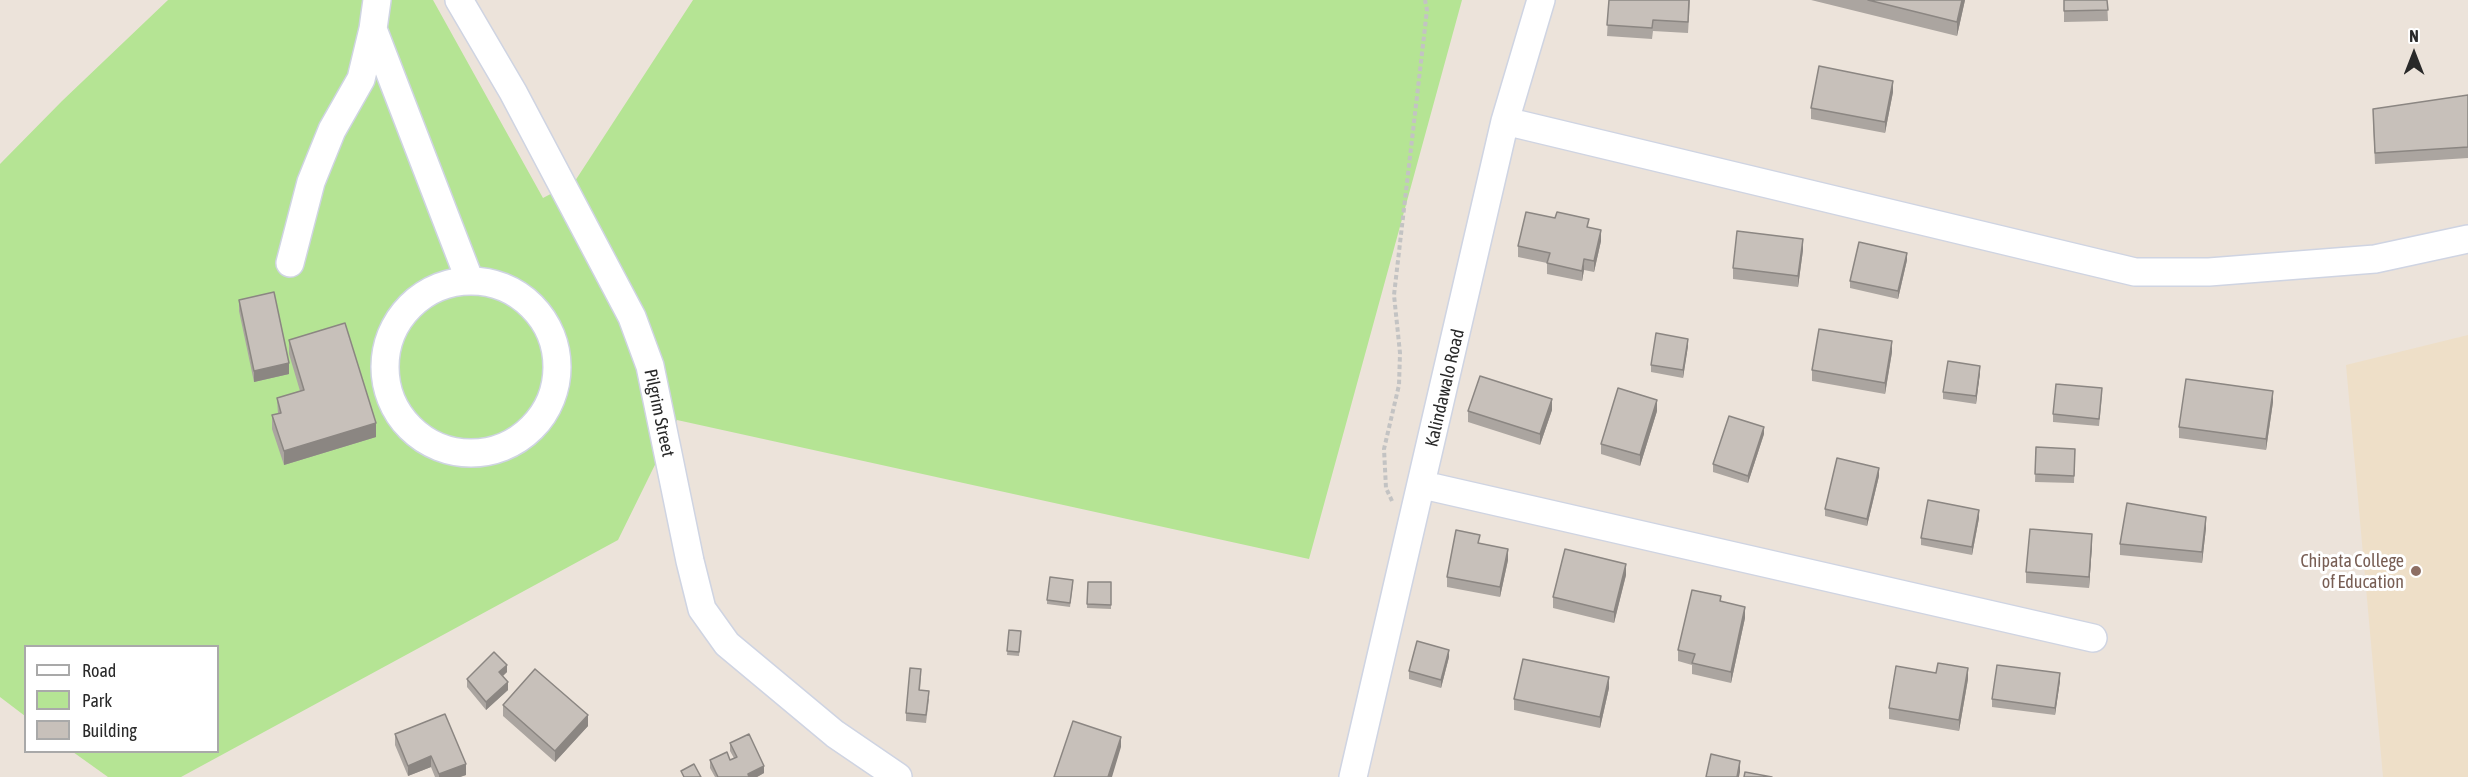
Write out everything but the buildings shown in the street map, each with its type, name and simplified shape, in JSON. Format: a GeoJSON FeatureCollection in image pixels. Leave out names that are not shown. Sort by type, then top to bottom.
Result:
{"type":"FeatureCollection","features":[{"type":"Feature","properties":{"kind":"street"},"geometry":{"type":"LineString","coordinates":[[290,263],[310,182],[332,130],[361,79],[377,0]]}},
{"type":"Feature","properties":{"kind":"street","name":"Pilgrim Street"},"geometry":{"type":"LineString","coordinates":[[459,0],[513,92],[632,317],[650,366],[702,609],[727,644],[835,734],[898,777]]}},
{"type":"Feature","properties":{"kind":"street","name":"Kalindawalo Road"},"geometry":{"type":"LineString","coordinates":[[1353,777],[1423,485],[1505,121],[1541,0]]}},
{"type":"Feature","properties":{"kind":"street"},"geometry":{"type":"LineString","coordinates":[[373,28],[470,281]]}},
{"type":"Feature","properties":{"kind":"street"},"geometry":{"type":"LineString","coordinates":[[1505,121],[2135,272],[2209,273],[2375,259],[2468,239]]}},
{"type":"Feature","properties":{"kind":"street"},"geometry":{"type":"LineString","coordinates":[[470,281],[503,287],[531,305],[550,333],[556,349],[558,365],[552,398],[534,427],[506,446],[472,453],[440,447],[411,429],[392,401],[385,369],[390,336],[409,307],[436,288],[470,281]]}},
{"type":"Feature","properties":{"kind":"street"},"geometry":{"type":"LineString","coordinates":[[1423,485],[2093,638]]}},
{"type":"Feature","properties":{"kind":"path"},"geometry":{"type":"LineString","coordinates":[[1410,540],[1386,488],[1384,448],[1399,385],[1400,353],[1394,295],[1427,10],[1425,0]]}},
{"type":"Feature","properties":{"kind":"shaded area","name":"Chipata College of Education"},"geometry":{"type":"Polygon","coordinates":[[[2468,335],[2468,777],[2383,777],[2346,365],[2468,335]]]}},
{"type":"Feature","properties":{"kind":"green space"},"geometry":{"type":"Polygon","coordinates":[[[168,0],[433,0],[543,198],[575,181],[693,0],[1462,0],[1309,559],[677,420],[618,540],[181,777],[108,777],[74,753],[219,753],[219,645],[24,645],[24,715],[0,697],[0,164],[168,0]]]}},
{"type":"Feature","properties":{"kind":"place","name":"Chipata College of Education"},"geometry":{"type":"Point","coordinates":[2416,571]}}]}
